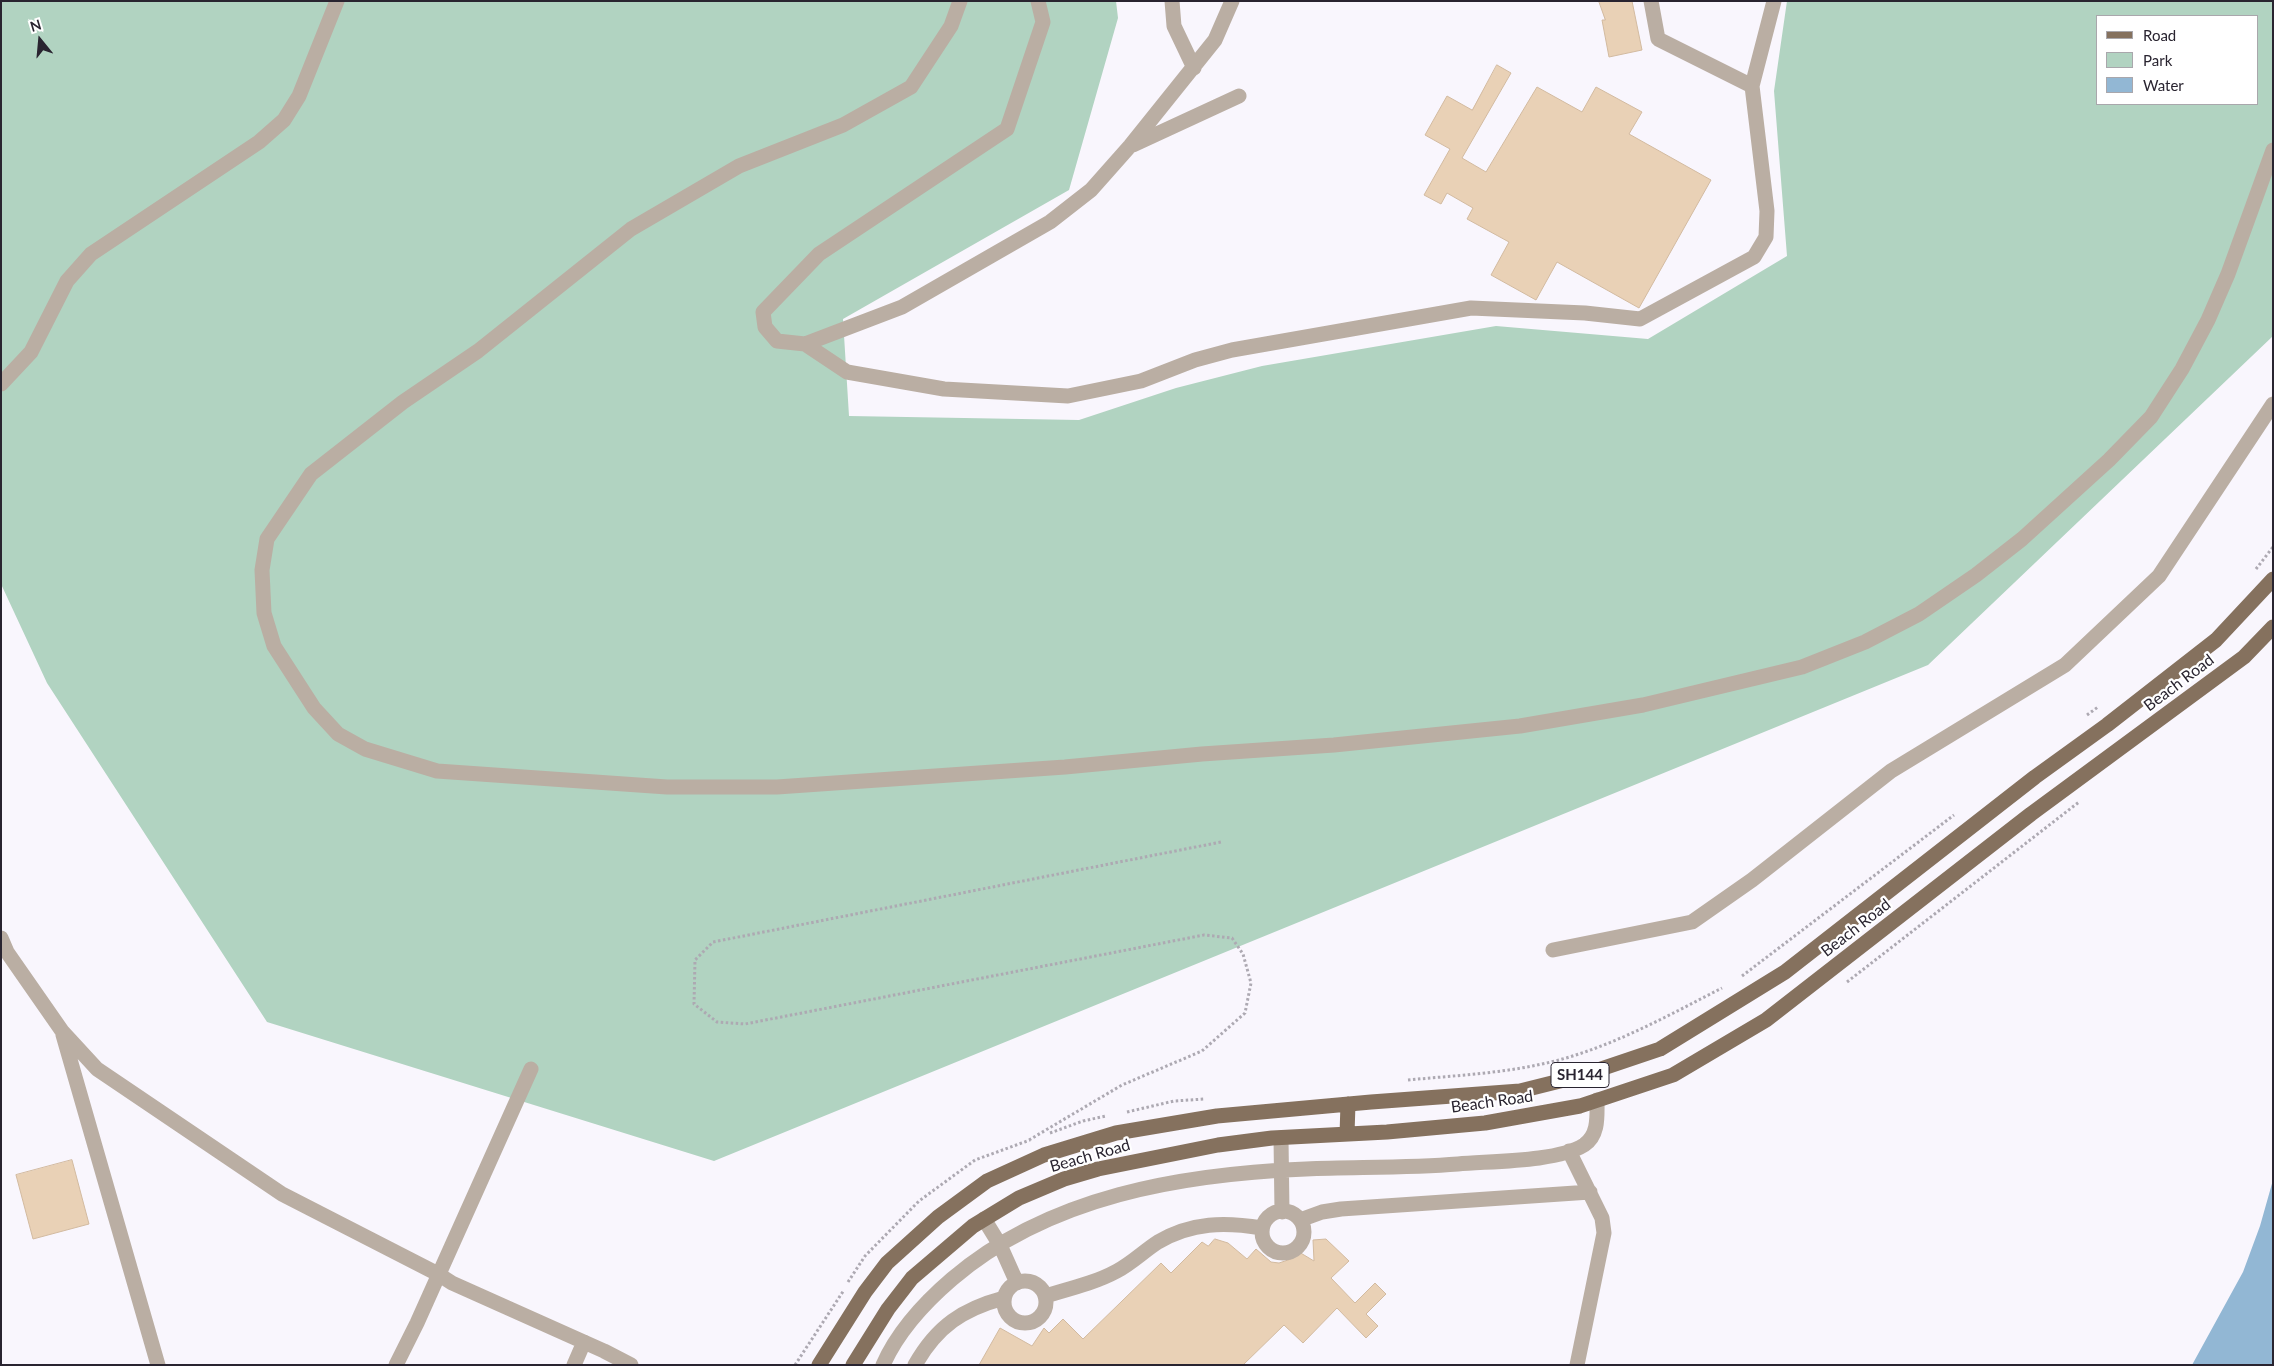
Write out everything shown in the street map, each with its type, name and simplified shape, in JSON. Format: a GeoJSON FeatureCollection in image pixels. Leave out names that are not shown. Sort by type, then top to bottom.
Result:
{"type":"FeatureCollection","features":[{"type":"Feature","properties":{"kind":"main road","name":"SH144"},"geometry":{"type":"LineString","coordinates":[[819,1365],[865,1292],[887,1263],[938,1217],[988,1181],[1044,1155],[1116,1133],[1217,1116],[1520,1091],[1580,1076],[1660,1049],[1785,972],[2035,777],[2101,730],[2216,640],[2273,579]]}},
{"type":"Feature","properties":{"kind":"main road","name":"Beach Road"},"geometry":{"type":"LineString","coordinates":[[853,1365],[888,1309],[912,1278],[973,1226],[1019,1198],[1064,1179],[1098,1169],[1172,1153],[1282,1138],[1484,1123],[1580,1106],[1673,1075],[1766,1020],[2031,814],[2244,657],[2273,627]]}},
{"type":"Feature","properties":{"kind":"main road"},"geometry":{"type":"LineString","coordinates":[[1347,1134],[1348,1104]]}},
{"type":"Feature","properties":{"kind":"street"},"geometry":{"type":"LineString","coordinates":[[1,384],[31,352],[67,281],[91,254],[259,142],[284,120],[299,96],[337,1]]}},
{"type":"Feature","properties":{"kind":"street"},"geometry":{"type":"LineString","coordinates":[[960,1],[951,26],[911,88],[843,125],[739,166],[631,228],[478,351],[403,402],[311,474],[267,539],[262,570],[264,612],[274,646],[314,708],[338,734],[365,749],[437,771],[667,787],[777,787],[1036,769],[1202,754],[1334,745],[1520,726],[1643,706],[1802,667],[1866,642],[1919,614],[1976,575],[2044,520],[2109,460],[2150,417],[2182,368],[2208,320],[2228,274],[2273,150]]}},
{"type":"Feature","properties":{"kind":"street"},"geometry":{"type":"LineString","coordinates":[[1038,1],[1043,22],[1007,129],[819,254],[763,312],[765,328],[778,341],[805,344],[848,372],[944,389],[1068,396],[1141,381],[1195,360],[1232,350],[1471,308],[1585,313],[1640,319],[1754,257],[1766,237],[1767,211],[1752,86],[1774,1]]}},
{"type":"Feature","properties":{"kind":"street"},"geometry":{"type":"LineString","coordinates":[[1172,1],[1174,26],[1194,68]]}},
{"type":"Feature","properties":{"kind":"street"},"geometry":{"type":"LineString","coordinates":[[805,344],[902,307],[1050,222],[1091,190],[1130,146],[1215,40],[1232,1]]}},
{"type":"Feature","properties":{"kind":"street"},"geometry":{"type":"LineString","coordinates":[[1651,1],[1658,39],[1752,86]]}},
{"type":"Feature","properties":{"kind":"street"},"geometry":{"type":"LineString","coordinates":[[1130,146],[1239,96]]}},
{"type":"Feature","properties":{"kind":"street"},"geometry":{"type":"LineString","coordinates":[[1553,950],[1692,922],[1752,880],[1891,771],[2065,665],[2159,576],[2273,404]]}},
{"type":"Feature","properties":{"kind":"street"},"geometry":{"type":"LineString","coordinates":[[1,938],[8,952],[62,1031],[97,1069],[282,1194],[452,1283],[584,1342],[630,1365]]}},
{"type":"Feature","properties":{"kind":"street"},"geometry":{"type":"LineString","coordinates":[[62,1031],[158,1365]]}},
{"type":"Feature","properties":{"kind":"street"},"geometry":{"type":"LineString","coordinates":[[396,1365],[531,1069]]}},
{"type":"Feature","properties":{"kind":"street"},"geometry":{"type":"LineString","coordinates":[[883,1365],[888,1352],[929,1299],[962,1271],[1000,1245],[1064,1212],[1104,1198],[1142,1188],[1282,1171],[1440,1165],[1544,1156],[1569,1151],[1584,1145],[1593,1137],[1597,1123],[1597,1100]]}},
{"type":"Feature","properties":{"kind":"street"},"geometry":{"type":"LineString","coordinates":[[1282,1138],[1282,1212]]}},
{"type":"Feature","properties":{"kind":"street"},"geometry":{"type":"LineString","coordinates":[[1569,1151],[1602,1218],[1604,1234],[1577,1365]]}},
{"type":"Feature","properties":{"kind":"street"},"geometry":{"type":"LineString","coordinates":[[1300,1220],[1322,1212],[1341,1209],[1590,1192]]}},
{"type":"Feature","properties":{"kind":"street"},"geometry":{"type":"LineString","coordinates":[[1288,1212],[1300,1220],[1304,1233],[1299,1246],[1287,1253],[1273,1251],[1264,1242],[1262,1228],[1269,1216],[1288,1212]]}},
{"type":"Feature","properties":{"kind":"street"},"geometry":{"type":"LineString","coordinates":[[984,1219],[1000,1245],[1017,1283]]}},
{"type":"Feature","properties":{"kind":"street"},"geometry":{"type":"LineString","coordinates":[[1045,1296],[1099,1280],[1118,1270],[1158,1242],[1179,1231],[1223,1223],[1262,1228]]}},
{"type":"Feature","properties":{"kind":"street"},"geometry":{"type":"LineString","coordinates":[[1031,1282],[1042,1290],[1045,1296],[1045,1310],[1041,1316],[1029,1323],[1016,1321],[1006,1312],[1004,1298],[1011,1286],[1017,1283],[1031,1282]]}},
{"type":"Feature","properties":{"kind":"street"},"geometry":{"type":"LineString","coordinates":[[915,1365],[939,1332],[952,1321],[966,1311],[1004,1298]]}},
{"type":"Feature","properties":{"kind":"street"},"geometry":{"type":"LineString","coordinates":[[574,1365],[584,1342]]}},
{"type":"Feature","properties":{"kind":"path"},"geometry":{"type":"LineString","coordinates":[[2252,574],[2273,546]]}},
{"type":"Feature","properties":{"kind":"path"},"geometry":{"type":"LineString","coordinates":[[2085,717],[2100,706]]}},
{"type":"Feature","properties":{"kind":"path"},"geometry":{"type":"LineString","coordinates":[[1841,986],[2085,798]]}},
{"type":"Feature","properties":{"kind":"path"},"geometry":{"type":"LineString","coordinates":[[1741,977],[1960,811]]}},
{"type":"Feature","properties":{"kind":"path"},"geometry":{"type":"LineString","coordinates":[[1014,1169],[1028,1141],[1122,1085],[1202,1051],[1245,1013],[1251,983],[1243,954],[1232,938],[1204,935],[745,1024],[717,1022],[694,1004],[695,960],[713,942],[1221,842]]}},
{"type":"Feature","properties":{"kind":"path"},"geometry":{"type":"LineString","coordinates":[[1407,1080],[1510,1070],[1566,1058],[1634,1032],[1725,987]]}},
{"type":"Feature","properties":{"kind":"path"},"geometry":{"type":"LineString","coordinates":[[1120,1113],[1174,1101],[1213,1098]]}},
{"type":"Feature","properties":{"kind":"path"},"geometry":{"type":"LineString","coordinates":[[795,1365],[865,1256],[919,1201],[975,1160],[1083,1121],[1110,1115]]}},
{"type":"Feature","properties":{"kind":"green space"},"geometry":{"type":"Polygon","coordinates":[[[1,1],[1116,1],[1118,18],[1069,190],[843,319],[849,416],[1079,420],[1176,388],[1262,366],[1496,326],[1648,339],[1787,256],[1774,91],[1787,1],[2273,1],[2273,336],[1928,665],[714,1161],[267,1022],[47,683],[1,584],[1,1]]]}},
{"type":"Feature","properties":{"kind":"water"},"geometry":{"type":"Polygon","coordinates":[[[2273,1180],[2273,1365],[2192,1365],[2243,1272],[2260,1226],[2273,1180]]]}},
{"type":"Feature","properties":{"kind":"building"},"geometry":{"type":"Polygon","coordinates":[[[1599,1],[1632,1],[1642,50],[1609,57],[1602,20],[1605,20],[1599,1]]]}},
{"type":"Feature","properties":{"kind":"building"},"geometry":{"type":"Polygon","coordinates":[[[1497,65],[1511,73],[1462,158],[1486,172],[1537,87],[1582,112],[1596,87],[1642,112],[1629,134],[1711,180],[1639,308],[1557,262],[1536,300],[1491,275],[1509,242],[1467,219],[1473,208],[1447,193],[1441,204],[1424,195],[1450,149],[1425,135],[1447,96],[1472,110],[1497,65]]]}},
{"type":"Feature","properties":{"kind":"building"},"geometry":{"type":"Polygon","coordinates":[[[72,1160],[89,1224],[33,1239],[16,1175],[72,1160]]]}},
{"type":"Feature","properties":{"kind":"building"},"geometry":{"type":"Polygon","coordinates":[[[1215,1239],[1228,1243],[1247,1259],[1256,1249],[1271,1262],[1279,1263],[1291,1259],[1299,1252],[1314,1261],[1313,1240],[1326,1239],[1349,1261],[1331,1278],[1355,1303],[1375,1283],[1386,1294],[1366,1314],[1378,1326],[1366,1338],[1337,1308],[1303,1343],[1284,1325],[1243,1365],[979,1365],[1000,1328],[1032,1346],[1044,1328],[1049,1333],[1063,1319],[1083,1339],[1161,1263],[1171,1273],[1202,1242],[1208,1246],[1215,1239]]]}}]}
